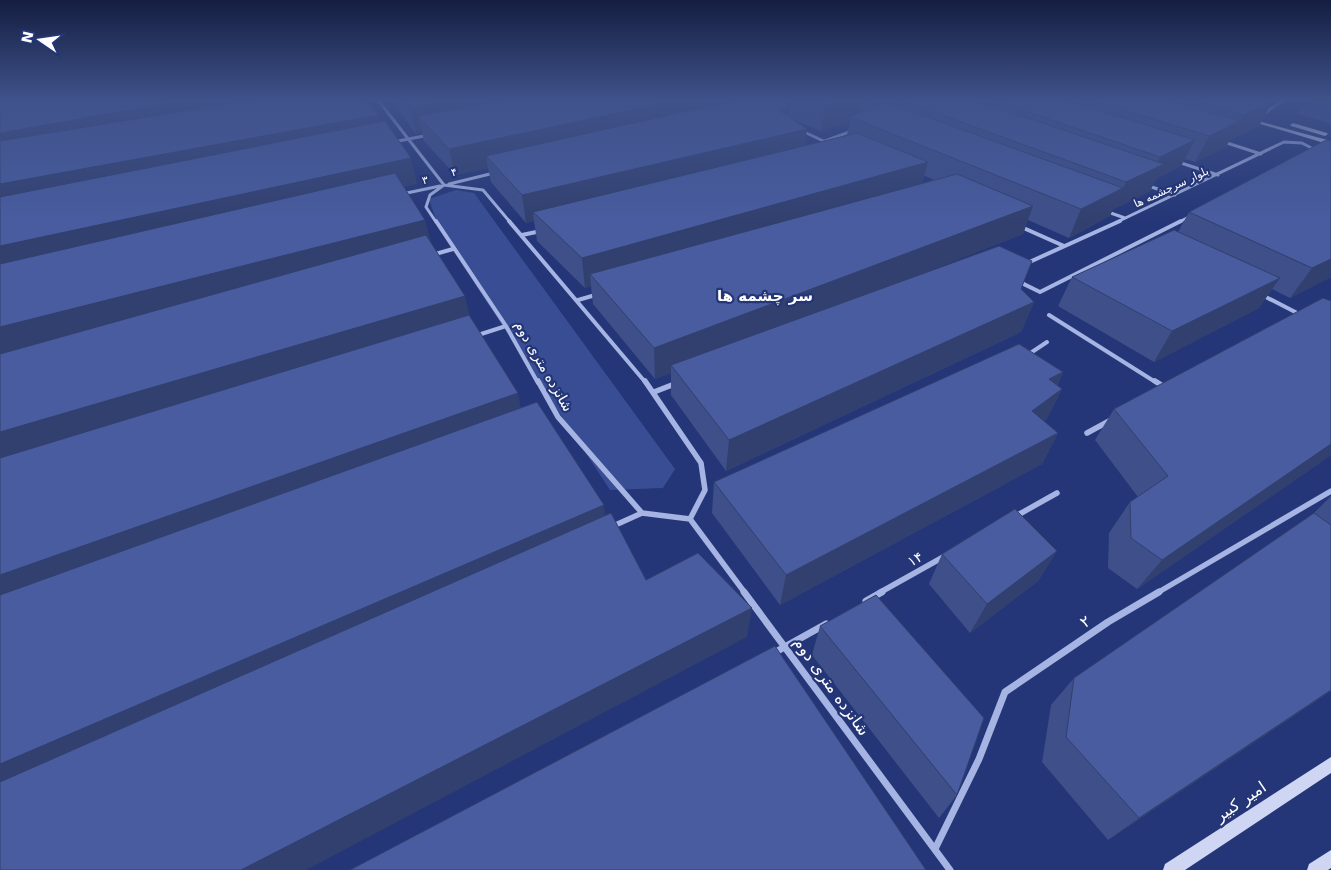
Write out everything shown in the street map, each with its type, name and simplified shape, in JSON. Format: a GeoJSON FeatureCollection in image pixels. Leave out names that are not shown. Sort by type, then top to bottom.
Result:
{"type":"FeatureCollection","features":[{"type":"Feature","properties":{"kind":"main road","name":"امیر کبیر"},"geometry":{"type":"LineString","coordinates":[[1171,870],[1331,764]]}},
{"type":"Feature","properties":{"kind":"main road"},"geometry":{"type":"LineString","coordinates":[[1315,870],[1331,858]]}},
{"type":"Feature","properties":{"kind":"street"},"geometry":{"type":"LineString","coordinates":[[389,143],[400,141]]}},
{"type":"Feature","properties":{"kind":"street"},"geometry":{"type":"LineString","coordinates":[[409,141],[444,185],[483,190],[654,392],[701,463],[705,490],[690,519],[642,513],[606,529]]}},
{"type":"Feature","properties":{"kind":"street"},"geometry":{"type":"LineString","coordinates":[[825,141],[833,145]]}},
{"type":"Feature","properties":{"kind":"street"},"geometry":{"type":"LineString","coordinates":[[1219,141],[1261,154]]}},
{"type":"Feature","properties":{"kind":"street"},"geometry":{"type":"LineString","coordinates":[[996,273],[1003,274],[1040,292],[1319,152],[1308,145],[1315,141]]}},
{"type":"Feature","properties":{"kind":"street","name":"بلوار سرچشمه ها"},"geometry":{"type":"LineString","coordinates":[[1003,274],[1176,196],[1284,142],[1308,145]]}},
{"type":"Feature","properties":{"kind":"street"},"geometry":{"type":"LineString","coordinates":[[1172,160],[1218,175]]}},
{"type":"Feature","properties":{"kind":"street","name":"۴"},"geometry":{"type":"LineString","coordinates":[[444,185],[502,172]]}},
{"type":"Feature","properties":{"kind":"street"},"geometry":{"type":"LineString","coordinates":[[1140,183],[1176,196]]}},
{"type":"Feature","properties":{"kind":"street","name":"۳"},"geometry":{"type":"LineString","coordinates":[[396,196],[444,185]]}},
{"type":"Feature","properties":{"kind":"street","name":"شانزده متری دوم"},"geometry":{"type":"LineString","coordinates":[[444,185],[430,195],[426,207],[452,249],[506,326],[558,417],[642,513]]}},
{"type":"Feature","properties":{"kind":"street"},"geometry":{"type":"LineString","coordinates":[[1098,208],[1125,218]]}},
{"type":"Feature","properties":{"kind":"street"},"geometry":{"type":"LineString","coordinates":[[1012,223],[1064,246]]}},
{"type":"Feature","properties":{"kind":"street"},"geometry":{"type":"LineString","coordinates":[[522,235],[551,228]]}},
{"type":"Feature","properties":{"kind":"street"},"geometry":{"type":"LineString","coordinates":[[1148,238],[1156,243]]}},
{"type":"Feature","properties":{"kind":"street"},"geometry":{"type":"LineString","coordinates":[[424,257],[452,249]]}},
{"type":"Feature","properties":{"kind":"street"},"geometry":{"type":"LineString","coordinates":[[578,300],[606,292]]}},
{"type":"Feature","properties":{"kind":"street"},"geometry":{"type":"LineString","coordinates":[[1260,294],[1304,316],[1295,321]]}},
{"type":"Feature","properties":{"kind":"street"},"geometry":{"type":"LineString","coordinates":[[1048,316],[1169,389],[1160,394]]}},
{"type":"Feature","properties":{"kind":"street"},"geometry":{"type":"LineString","coordinates":[[469,338],[506,326]]}},
{"type":"Feature","properties":{"kind":"street"},"geometry":{"type":"LineString","coordinates":[[1024,358],[1047,342]]}},
{"type":"Feature","properties":{"kind":"street"},"geometry":{"type":"LineString","coordinates":[[654,392],[682,381]]}},
{"type":"Feature","properties":{"kind":"street"},"geometry":{"type":"LineString","coordinates":[[1087,433],[1120,416]]}},
{"type":"Feature","properties":{"kind":"street"},"geometry":{"type":"LineString","coordinates":[[548,420],[558,417]]}},
{"type":"Feature","properties":{"kind":"street"},"geometry":{"type":"LineString","coordinates":[[705,490],[714,486]]}},
{"type":"Feature","properties":{"kind":"street","name":"۲"},"geometry":{"type":"LineString","coordinates":[[934,849],[979,759],[1005,692],[1108,622],[1331,491]]}},
{"type":"Feature","properties":{"kind":"street"},"geometry":{"type":"LineString","coordinates":[[1006,521],[1057,492]]}},
{"type":"Feature","properties":{"kind":"street","name":"شانزده متری دوم"},"geometry":{"type":"LineString","coordinates":[[690,519],[950,870]]}},
{"type":"Feature","properties":{"kind":"street","name":"۱۴"},"geometry":{"type":"LineString","coordinates":[[862,603],[955,550]]}},
{"type":"Feature","properties":{"kind":"street"},"geometry":{"type":"LineString","coordinates":[[768,656],[836,618]]}},
{"type":"Feature","properties":{"kind":"shaded area"},"geometry":{"type":"Polygon","coordinates":[[[456,190],[474,193],[675,469],[663,488],[610,490],[439,229],[429,199],[456,190]]]}},
{"type":"Feature","properties":{"kind":"building"},"geometry":{"type":"Polygon","coordinates":[[[0,141],[2,141],[238,141],[0,184],[0,141]]]}},
{"type":"Feature","properties":{"kind":"building"},"geometry":{"type":"Polygon","coordinates":[[[286,141],[399,141],[411,158],[0,246],[0,197],[286,141]]]}},
{"type":"Feature","properties":{"kind":"building"},"geometry":{"type":"Polygon","coordinates":[[[441,141],[488,141],[449,149],[441,141]]]}},
{"type":"Feature","properties":{"kind":"building"},"geometry":{"type":"Polygon","coordinates":[[[555,141],[757,141],[522,195],[486,156],[555,141]]]}},
{"type":"Feature","properties":{"kind":"building"},"geometry":{"type":"Polygon","coordinates":[[[826,141],[876,141],[928,162],[582,258],[533,212],[826,141]]]}},
{"type":"Feature","properties":{"kind":"building"},"geometry":{"type":"Polygon","coordinates":[[[909,141],[992,141],[1123,188],[1081,209],[909,141]]]}},
{"type":"Feature","properties":{"kind":"building"},"geometry":{"type":"Polygon","coordinates":[[[1012,141],[1095,141],[1164,164],[1126,182],[1012,141]]]}},
{"type":"Feature","properties":{"kind":"building"},"geometry":{"type":"Polygon","coordinates":[[[1112,141],[1194,141],[1160,157],[1112,141]]]}},
{"type":"Feature","properties":{"kind":"building"},"geometry":{"type":"Polygon","coordinates":[[[1325,141],[1331,141],[1331,259],[1312,268],[1189,212],[1325,141]]]}},
{"type":"Feature","properties":{"kind":"building"},"geometry":{"type":"Polygon","coordinates":[[[395,173],[425,220],[0,327],[0,264],[395,173]]]}},
{"type":"Feature","properties":{"kind":"building"},"geometry":{"type":"Polygon","coordinates":[[[957,174],[1033,206],[654,348],[590,274],[957,174]]]}},
{"type":"Feature","properties":{"kind":"building"},"geometry":{"type":"Polygon","coordinates":[[[1174,230],[1280,278],[1172,331],[1072,277],[1174,230]]]}},
{"type":"Feature","properties":{"kind":"building"},"geometry":{"type":"Polygon","coordinates":[[[426,235],[465,296],[0,432],[0,354],[426,235]]]}},
{"type":"Feature","properties":{"kind":"building"},"geometry":{"type":"Polygon","coordinates":[[[999,246],[1032,261],[1021,289],[1034,302],[729,440],[671,365],[999,246]]]}},
{"type":"Feature","properties":{"kind":"building"},"geometry":{"type":"Polygon","coordinates":[[[1323,298],[1331,301],[1331,444],[1162,560],[1131,538],[1130,502],[1168,476],[1114,409],[1323,298]]]}},
{"type":"Feature","properties":{"kind":"building"},"geometry":{"type":"Polygon","coordinates":[[[469,315],[518,393],[0,575],[0,458],[469,315]]]}},
{"type":"Feature","properties":{"kind":"building"},"geometry":{"type":"Polygon","coordinates":[[[1019,344],[1063,372],[1049,379],[1062,389],[1032,411],[1058,433],[786,575],[714,482],[1019,344]]]}},
{"type":"Feature","properties":{"kind":"building"},"geometry":{"type":"Polygon","coordinates":[[[537,402],[604,505],[0,764],[0,595],[537,402]]]}},
{"type":"Feature","properties":{"kind":"building"},"geometry":{"type":"Polygon","coordinates":[[[1015,509],[1057,551],[987,604],[942,554],[1015,509]]]}},
{"type":"Feature","properties":{"kind":"building"},"geometry":{"type":"Polygon","coordinates":[[[611,513],[646,580],[698,553],[752,608],[241,870],[0,870],[0,782],[611,513]]]}},
{"type":"Feature","properties":{"kind":"building"},"geometry":{"type":"Polygon","coordinates":[[[1314,513],[1331,525],[1331,690],[1139,818],[1066,737],[1074,678],[1314,513]]]}},
{"type":"Feature","properties":{"kind":"building"},"geometry":{"type":"Polygon","coordinates":[[[876,595],[984,718],[957,795],[820,626],[876,595]]]}},
{"type":"Feature","properties":{"kind":"building"},"geometry":{"type":"Polygon","coordinates":[[[775,646],[926,870],[350,870],[775,646]]]}},
{"type":"Feature","properties":{"kind":"district","name":"سر چشمه ها"},"geometry":{"type":"Point","coordinates":[765,296]}}]}
